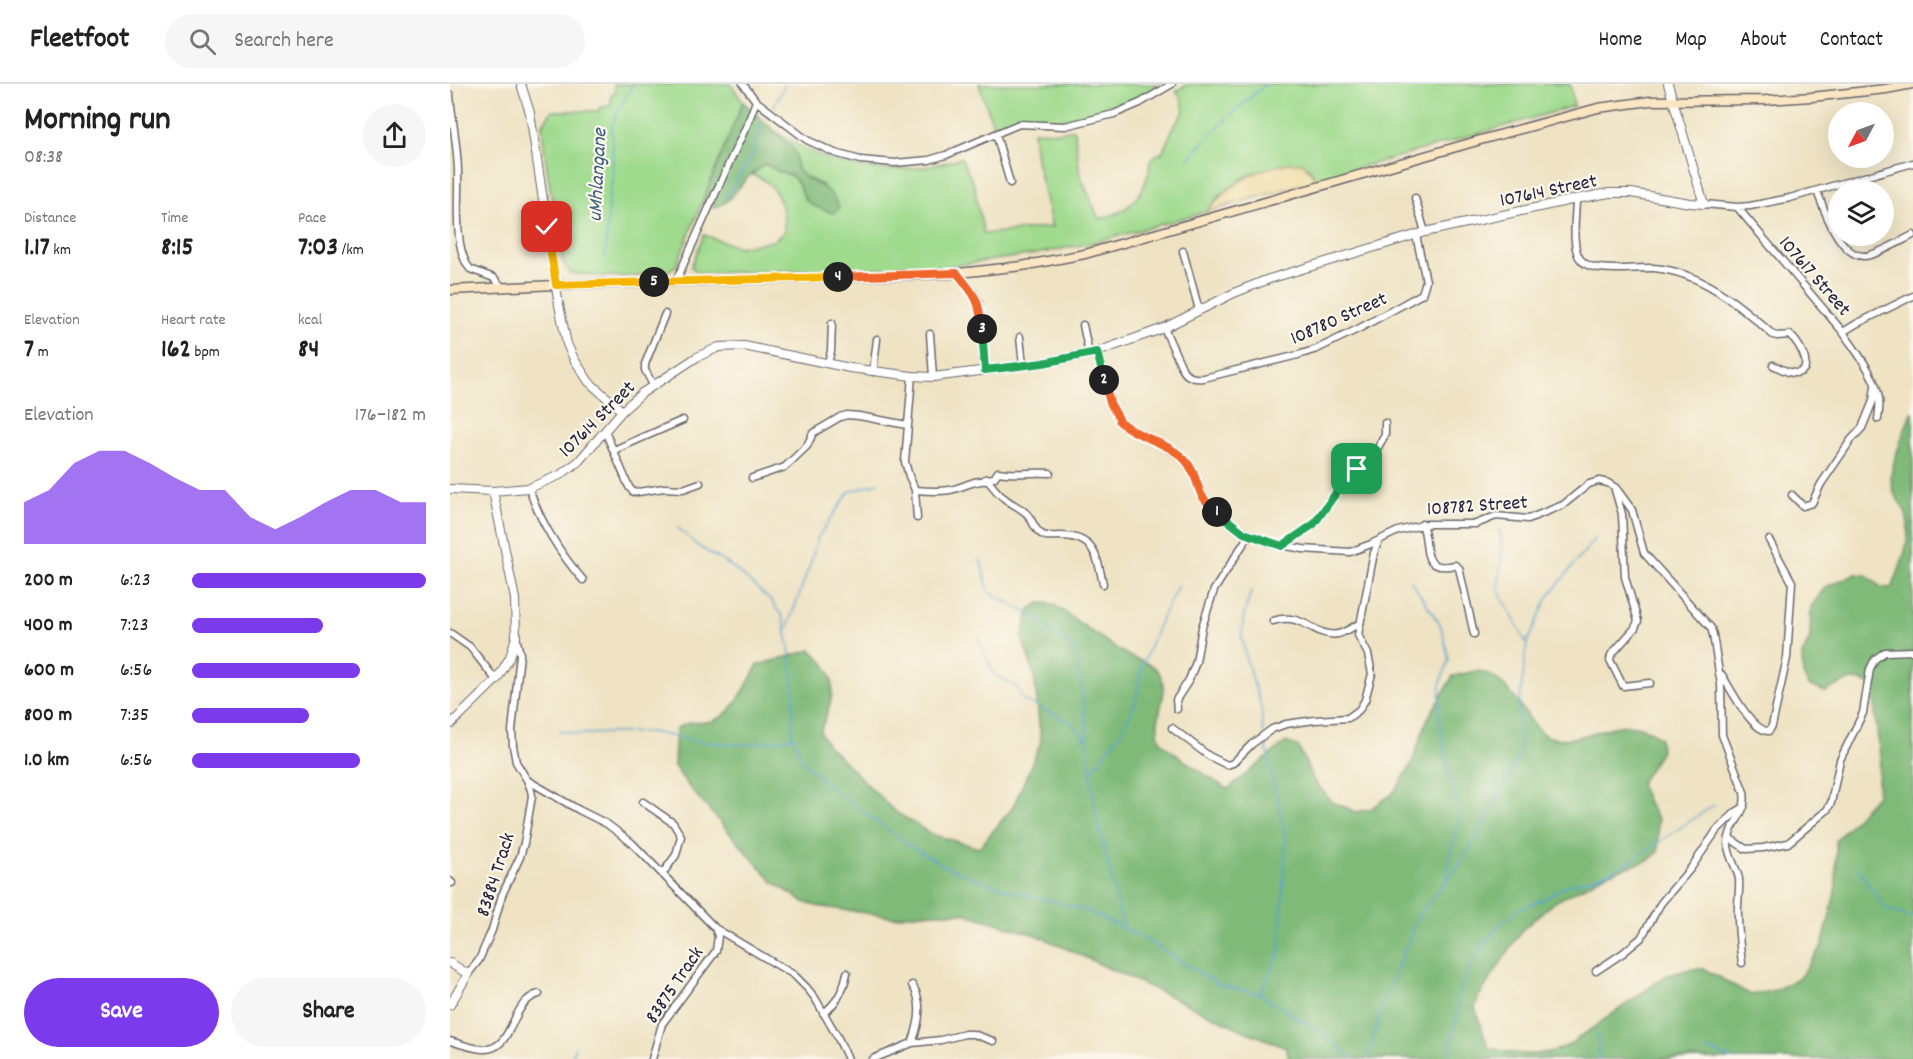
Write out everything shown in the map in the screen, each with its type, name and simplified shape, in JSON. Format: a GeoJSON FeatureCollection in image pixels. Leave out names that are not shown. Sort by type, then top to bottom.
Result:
{"type":"FeatureCollection","features":[{"type":"Feature","properties":{"kind":"main road"},"geometry":{"type":"LineString","coordinates":[[450,290],[957,273],[1022,266],[1085,254],[1411,159],[1598,108],[1633,102],[1810,97],[1912,84]]}},
{"type":"Feature","properties":{"kind":"street"},"geometry":{"type":"LineString","coordinates":[[521,84],[530,113],[567,344],[590,382],[622,411]]}},
{"type":"Feature","properties":{"kind":"street"},"geometry":{"type":"LineString","coordinates":[[743,84],[756,101],[807,140],[835,153],[872,162],[905,163],[929,160],[954,152],[1019,124],[1065,126],[1114,114],[1132,107],[1172,84]]}},
{"type":"Feature","properties":{"kind":"street"},"geometry":{"type":"LineString","coordinates":[[1668,84],[1704,204]]}},
{"type":"Feature","properties":{"kind":"street"},"geometry":{"type":"LineString","coordinates":[[450,95],[458,225],[467,266],[473,271],[494,278],[503,288]]}},
{"type":"Feature","properties":{"kind":"street"},"geometry":{"type":"LineString","coordinates":[[676,281],[756,101]]}},
{"type":"Feature","properties":{"kind":"street"},"geometry":{"type":"LineString","coordinates":[[996,134],[1010,183]]}},
{"type":"Feature","properties":{"kind":"street","name":"107614 Street"},"geometry":{"type":"LineString","coordinates":[[450,489],[493,491],[529,488],[545,483],[572,467],[622,411],[653,385],[697,357],[727,346],[752,348],[873,372],[912,376],[933,377],[1023,365],[1097,352],[1164,328],[1234,293],[1269,279],[1425,232],[1609,193],[1631,193],[1690,203],[1750,206],[1817,191],[1913,163]]}},
{"type":"Feature","properties":{"kind":"street"},"geometry":{"type":"LineString","coordinates":[[1817,191],[1833,231],[1856,255],[1862,257],[1870,255],[1913,235]]}},
{"type":"Feature","properties":{"kind":"street"},"geometry":{"type":"LineString","coordinates":[[1415,198],[1425,232]]}},
{"type":"Feature","properties":{"kind":"street"},"geometry":{"type":"LineString","coordinates":[[1576,199],[1575,251],[1584,264],[1599,269],[1658,268],[1713,287],[1774,335],[1790,335],[1797,342],[1805,358],[1805,366],[1802,370],[1798,373],[1790,372],[1773,365]]}},
{"type":"Feature","properties":{"kind":"street","name":"107617 Street"},"geometry":{"type":"LineString","coordinates":[[1737,207],[1843,332],[1913,296]]}},
{"type":"Feature","properties":{"kind":"street","name":"108780 Street"},"geometry":{"type":"LineString","coordinates":[[1164,328],[1183,370],[1194,378],[1204,378],[1317,349],[1422,294],[1426,281],[1416,235]]}},
{"type":"Feature","properties":{"kind":"street"},"geometry":{"type":"LineString","coordinates":[[1183,251],[1199,310]]}},
{"type":"Feature","properties":{"kind":"street"},"geometry":{"type":"LineString","coordinates":[[957,273],[979,303],[985,370]]}},
{"type":"Feature","properties":{"kind":"street"},"geometry":{"type":"LineString","coordinates":[[653,385],[645,370],[645,364],[665,314]]}},
{"type":"Feature","properties":{"kind":"street"},"geometry":{"type":"LineString","coordinates":[[828,363],[832,323]]}},
{"type":"Feature","properties":{"kind":"street"},"geometry":{"type":"LineString","coordinates":[[1083,325],[1089,354]]}},
{"type":"Feature","properties":{"kind":"street"},"geometry":{"type":"LineString","coordinates":[[1843,332],[1875,386],[1879,400],[1878,418]]}},
{"type":"Feature","properties":{"kind":"street"},"geometry":{"type":"LineString","coordinates":[[930,334],[933,377]]}},
{"type":"Feature","properties":{"kind":"street"},"geometry":{"type":"LineString","coordinates":[[1020,337],[1023,365]]}},
{"type":"Feature","properties":{"kind":"street"},"geometry":{"type":"LineString","coordinates":[[873,372],[877,339]]}},
{"type":"Feature","properties":{"kind":"street","name":"108782 Street"},"geometry":{"type":"LineString","coordinates":[[1097,352],[1110,403],[1119,421],[1184,459],[1192,470],[1204,499],[1234,526],[1249,535],[1282,546],[1350,552],[1398,531],[1422,524],[1476,524],[1497,516],[1528,519],[1563,505],[1589,484],[1599,481],[1614,487]]}},
{"type":"Feature","properties":{"kind":"street"},"geometry":{"type":"LineString","coordinates":[[912,376],[905,462],[915,490],[917,518]]}},
{"type":"Feature","properties":{"kind":"street"},"geometry":{"type":"LineString","coordinates":[[1792,495],[1803,506],[1812,503],[1821,484],[1862,428],[1873,401],[1875,386]]}},
{"type":"Feature","properties":{"kind":"street"},"geometry":{"type":"LineString","coordinates":[[752,478],[785,467],[807,446],[813,433],[840,417],[859,416],[907,425]]}},
{"type":"Feature","properties":{"kind":"street"},"geometry":{"type":"LineString","coordinates":[[614,450],[683,420]]}},
{"type":"Feature","properties":{"kind":"street"},"geometry":{"type":"LineString","coordinates":[[1282,546],[1314,524],[1343,483],[1373,456],[1385,435],[1385,423]]}},
{"type":"Feature","properties":{"kind":"street"},"geometry":{"type":"LineString","coordinates":[[605,431],[633,492],[664,488],[683,489],[700,483]]}},
{"type":"Feature","properties":{"kind":"street"},"geometry":{"type":"LineString","coordinates":[[915,490],[932,492],[951,490],[993,478],[998,472],[1050,473]]}},
{"type":"Feature","properties":{"kind":"street"},"geometry":{"type":"LineString","coordinates":[[982,480],[988,481],[1002,497],[1027,515],[1040,534],[1049,537],[1069,536],[1088,545],[1095,552],[1103,584]]}},
{"type":"Feature","properties":{"kind":"street"},"geometry":{"type":"LineString","coordinates":[[1614,487],[1632,510],[1644,554],[1709,625],[1713,635],[1719,672],[1722,735],[1743,792],[1744,806],[1729,838],[1729,853],[1738,879],[1738,930],[1742,963]]}},
{"type":"Feature","properties":{"kind":"street"},"geometry":{"type":"LineString","coordinates":[[1614,487],[1622,514],[1625,577],[1638,621],[1635,628],[1611,655],[1610,660],[1623,686],[1650,684]]}},
{"type":"Feature","properties":{"kind":"street"},"geometry":{"type":"LineString","coordinates":[[529,488],[536,506],[566,561],[583,580]]}},
{"type":"Feature","properties":{"kind":"street"},"geometry":{"type":"LineString","coordinates":[[450,725],[496,680],[510,657],[516,637],[515,599],[493,491]]}},
{"type":"Feature","properties":{"kind":"street"},"geometry":{"type":"LineString","coordinates":[[1422,524],[1430,560],[1440,567],[1455,565],[1459,568],[1474,634]]}},
{"type":"Feature","properties":{"kind":"street"},"geometry":{"type":"LineString","coordinates":[[1178,709],[1176,700],[1190,680],[1196,662],[1202,627],[1214,590],[1249,535]]}},
{"type":"Feature","properties":{"kind":"street"},"geometry":{"type":"LineString","coordinates":[[1172,728],[1209,756],[1227,765],[1233,763],[1252,744],[1272,729],[1286,724],[1353,716],[1363,705],[1371,677],[1368,654],[1358,637],[1374,553],[1379,539]]}},
{"type":"Feature","properties":{"kind":"street"},"geometry":{"type":"LineString","coordinates":[[1719,672],[1755,725],[1762,730],[1769,731],[1787,658],[1792,582],[1769,540]]}},
{"type":"Feature","properties":{"kind":"street"},"geometry":{"type":"LineString","coordinates":[[1273,621],[1289,618],[1322,632],[1336,634],[1360,623]]}},
{"type":"Feature","properties":{"kind":"street"},"geometry":{"type":"LineString","coordinates":[[450,633],[470,647],[496,680]]}},
{"type":"Feature","properties":{"kind":"street","name":"83884 Track"},"geometry":{"type":"LineString","coordinates":[[450,1005],[479,960],[492,930],[502,895],[523,848],[532,796],[527,780],[516,762],[513,746],[512,731],[520,660],[516,637]]}},
{"type":"Feature","properties":{"kind":"street"},"geometry":{"type":"LineString","coordinates":[[1729,838],[1746,849],[1781,845],[1791,841],[1827,810],[1831,803],[1840,760],[1863,713],[1870,669],[1875,659],[1885,652],[1913,651]]}},
{"type":"Feature","properties":{"kind":"street"},"geometry":{"type":"LineString","coordinates":[[527,780],[608,824],[632,843],[715,927],[794,975],[807,988],[824,1013],[848,1059]]}},
{"type":"Feature","properties":{"kind":"street"},"geometry":{"type":"LineString","coordinates":[[643,802],[673,823],[681,836],[676,855],[663,873]]}},
{"type":"Feature","properties":{"kind":"street"},"geometry":{"type":"LineString","coordinates":[[1596,971],[1641,938],[1661,903],[1691,868],[1717,830],[1744,806]]}},
{"type":"Feature","properties":{"kind":"street","name":"83875 Track"},"geometry":{"type":"LineString","coordinates":[[652,1059],[662,1024],[716,951],[718,933],[715,927]]}},
{"type":"Feature","properties":{"kind":"street"},"geometry":{"type":"LineString","coordinates":[[450,963],[468,974]]}},
{"type":"Feature","properties":{"kind":"street"},"geometry":{"type":"LineString","coordinates":[[824,1013],[834,1005],[847,973]]}},
{"type":"Feature","properties":{"kind":"street"},"geometry":{"type":"LineString","coordinates":[[912,985],[919,1001],[918,1028],[912,1043]]}},
{"type":"Feature","properties":{"kind":"street"},"geometry":{"type":"LineString","coordinates":[[450,1041],[482,1049],[494,1048],[507,1035],[521,1005],[539,993]]}},
{"type":"Feature","properties":{"kind":"street"},"geometry":{"type":"LineString","coordinates":[[873,1059],[912,1043],[969,1034],[993,1041]]}},
{"type":"Feature","properties":{"kind":"green space"},"geometry":{"type":"Polygon","coordinates":[[[614,84],[731,84],[743,102],[677,264],[670,270],[644,276],[570,273],[564,264],[559,247],[542,125],[552,111],[599,111],[600,107],[611,106],[611,95],[615,94],[614,84]]]}},
{"type":"Feature","properties":{"kind":"green space"},"geometry":{"type":"Polygon","coordinates":[[[979,84],[1159,84],[1128,103],[1082,118],[1059,120],[1020,118],[994,128],[979,84]]]}},
{"type":"Feature","properties":{"kind":"green space"},"geometry":{"type":"Polygon","coordinates":[[[1188,84],[1570,84],[1574,106],[1317,180],[1308,167],[1289,163],[1245,177],[1220,195],[1206,212],[1096,242],[1036,254],[943,267],[699,273],[691,267],[704,235],[738,247],[773,241],[784,232],[783,214],[778,197],[768,183],[752,175],[765,164],[792,175],[805,199],[823,185],[798,171],[789,145],[771,128],[793,143],[816,154],[862,167],[886,170],[911,169],[961,158],[975,187],[984,234],[1052,227],[1036,159],[1033,131],[1059,132],[1074,129],[1080,175],[1099,219],[1108,217],[1117,214],[1131,204],[1141,192],[1149,173],[1150,161],[1162,153],[1173,128],[1184,112],[1182,100],[1176,91],[1188,84]]]}},
{"type":"Feature","properties":{"kind":"green space"},"geometry":{"type":"Polygon","coordinates":[[[743,102],[790,146],[796,156],[797,170],[830,193],[839,207],[837,211],[832,213],[812,205],[805,199],[792,176],[765,164],[748,177],[721,205],[708,206],[702,202],[743,102]]]}},
{"type":"Feature","properties":{"kind":"green space"},"geometry":{"type":"Polygon","coordinates":[[[1913,412],[1913,1059],[1289,1059],[1286,1047],[1247,1032],[1039,936],[963,913],[921,913],[894,917],[816,906],[804,902],[773,882],[689,787],[674,766],[676,729],[691,723],[712,721],[727,713],[739,698],[758,665],[811,650],[821,660],[832,679],[831,699],[820,732],[827,744],[894,811],[931,834],[979,848],[1013,807],[1041,742],[1034,674],[1022,637],[1030,609],[1040,603],[1053,604],[1119,650],[1157,670],[1164,688],[1158,723],[1161,741],[1203,773],[1228,789],[1286,742],[1298,746],[1314,781],[1332,802],[1357,812],[1370,809],[1391,795],[1399,785],[1411,765],[1427,720],[1453,676],[1476,671],[1485,672],[1501,682],[1536,727],[1546,736],[1563,739],[1618,726],[1632,725],[1646,729],[1660,738],[1661,751],[1640,784],[1658,819],[1658,852],[1649,860],[1607,874],[1553,903],[1522,930],[1479,996],[1475,1008],[1488,1047],[1528,1054],[1557,1050],[1567,1046],[1666,976],[1690,969],[1704,969],[1751,995],[1776,990],[1800,977],[1822,946],[1836,887],[1836,840],[1877,795],[1880,757],[1875,713],[1875,686],[1854,680],[1825,692],[1808,685],[1803,674],[1802,655],[1810,638],[1811,607],[1825,587],[1856,574],[1866,575],[1881,587],[1893,586],[1905,551],[1908,523],[1904,509],[1894,493],[1891,477],[1899,446],[1913,412]]]}},
{"type":"Feature","properties":{"kind":"sand"},"geometry":{"type":"Polygon","coordinates":[[[1289,163],[1303,163],[1317,180],[1206,212],[1233,186],[1253,174],[1289,163]]]}},
{"type":"Feature","properties":{"kind":"waterway","name":"uMhlangane"},"geometry":{"type":"LineString","coordinates":[[620,107],[633,84]]}},
{"type":"Feature","properties":{"kind":"waterway"},"geometry":{"type":"LineString","coordinates":[[773,108],[785,84]]}},
{"type":"Feature","properties":{"kind":"waterway"},"geometry":{"type":"LineString","coordinates":[[1188,160],[1215,130],[1266,84]]}},
{"type":"Feature","properties":{"kind":"waterway","name":"uMhlangane"},"geometry":{"type":"LineString","coordinates":[[606,245],[609,194],[613,176],[612,125],[619,109]]}},
{"type":"Feature","properties":{"kind":"waterway"},"geometry":{"type":"LineString","coordinates":[[726,197],[753,155],[762,122]]}},
{"type":"Feature","properties":{"kind":"waterway","name":"uMhlangane"},"geometry":{"type":"LineString","coordinates":[[606,246],[606,258]]}},
{"type":"Feature","properties":{"kind":"waterway"},"geometry":{"type":"LineString","coordinates":[[786,631],[818,537],[849,492],[878,483]]}},
{"type":"Feature","properties":{"kind":"waterway"},"geometry":{"type":"LineString","coordinates":[[678,528],[698,546],[731,566],[749,581],[771,601],[782,616],[789,646],[794,691],[792,734],[803,762],[835,791],[908,845],[951,869],[1006,889],[1088,911],[1148,941],[1219,985],[1260,994],[1320,1032],[1353,1059]]}},
{"type":"Feature","properties":{"kind":"waterway"},"geometry":{"type":"LineString","coordinates":[[1500,530],[1502,552],[1498,589],[1526,642]]}},
{"type":"Feature","properties":{"kind":"waterway"},"geometry":{"type":"LineString","coordinates":[[1368,1059],[1381,1009],[1419,914],[1458,867],[1485,823],[1520,753],[1519,708],[1527,643],[1548,597],[1596,537]]}},
{"type":"Feature","properties":{"kind":"waterway"},"geometry":{"type":"LineString","coordinates":[[980,559],[989,592],[1035,617],[1076,652],[1097,819],[1123,926]]}},
{"type":"Feature","properties":{"kind":"waterway"},"geometry":{"type":"LineString","coordinates":[[1411,581],[1441,626],[1449,659],[1440,684],[1439,713],[1444,750],[1460,814],[1447,877]]}},
{"type":"Feature","properties":{"kind":"waterway"},"geometry":{"type":"LineString","coordinates":[[1091,772],[1120,734],[1135,703],[1142,667],[1157,628],[1178,585]]}},
{"type":"Feature","properties":{"kind":"waterway"},"geometry":{"type":"LineString","coordinates":[[1251,591],[1243,618],[1242,637],[1246,659],[1261,706],[1263,733]]}},
{"type":"Feature","properties":{"kind":"waterway"},"geometry":{"type":"LineString","coordinates":[[978,639],[995,676],[1017,688],[1023,700],[1070,722],[1087,739]]}},
{"type":"Feature","properties":{"kind":"waterway"},"geometry":{"type":"LineString","coordinates":[[559,731],[580,734],[651,732],[700,742],[740,745],[793,737]]}},
{"type":"Feature","properties":{"kind":"waterway"},"geometry":{"type":"LineString","coordinates":[[1260,993],[1280,951],[1286,839],[1264,738]]}},
{"type":"Feature","properties":{"kind":"waterway"},"geometry":{"type":"LineString","coordinates":[[1450,1059],[1450,1045],[1464,979],[1481,948],[1499,925],[1521,908],[1546,898],[1565,886],[1597,877],[1628,863],[1714,805]]}},
{"type":"Feature","properties":{"kind":"waterway"},"geometry":{"type":"LineString","coordinates":[[1857,868],[1887,910],[1913,918]]}},
{"type":"Feature","properties":{"kind":"waterway"},"geometry":{"type":"LineString","coordinates":[[1598,1034],[1599,1059]]}},
{"type":"Feature","properties":{"kind":"waterway"},"geometry":{"type":"LineString","coordinates":[[571,1059],[575,1047]]}},
{"type":"Feature","properties":{"kind":"waterway"},"geometry":{"type":"LineString","coordinates":[[1707,1049],[1731,1059]]}},
{"type":"Feature","properties":{"kind":"route"},"geometry":{"type":"LineString","coordinates":[[547,227],[556,285],[957,273],[979,303],[985,370],[1043,363],[1097,352],[1110,403],[1119,421],[1124,426],[1177,453],[1192,470],[1208,504],[1244,533],[1270,543],[1282,546],[1314,524],[1343,483],[1357,469]]}}]}
